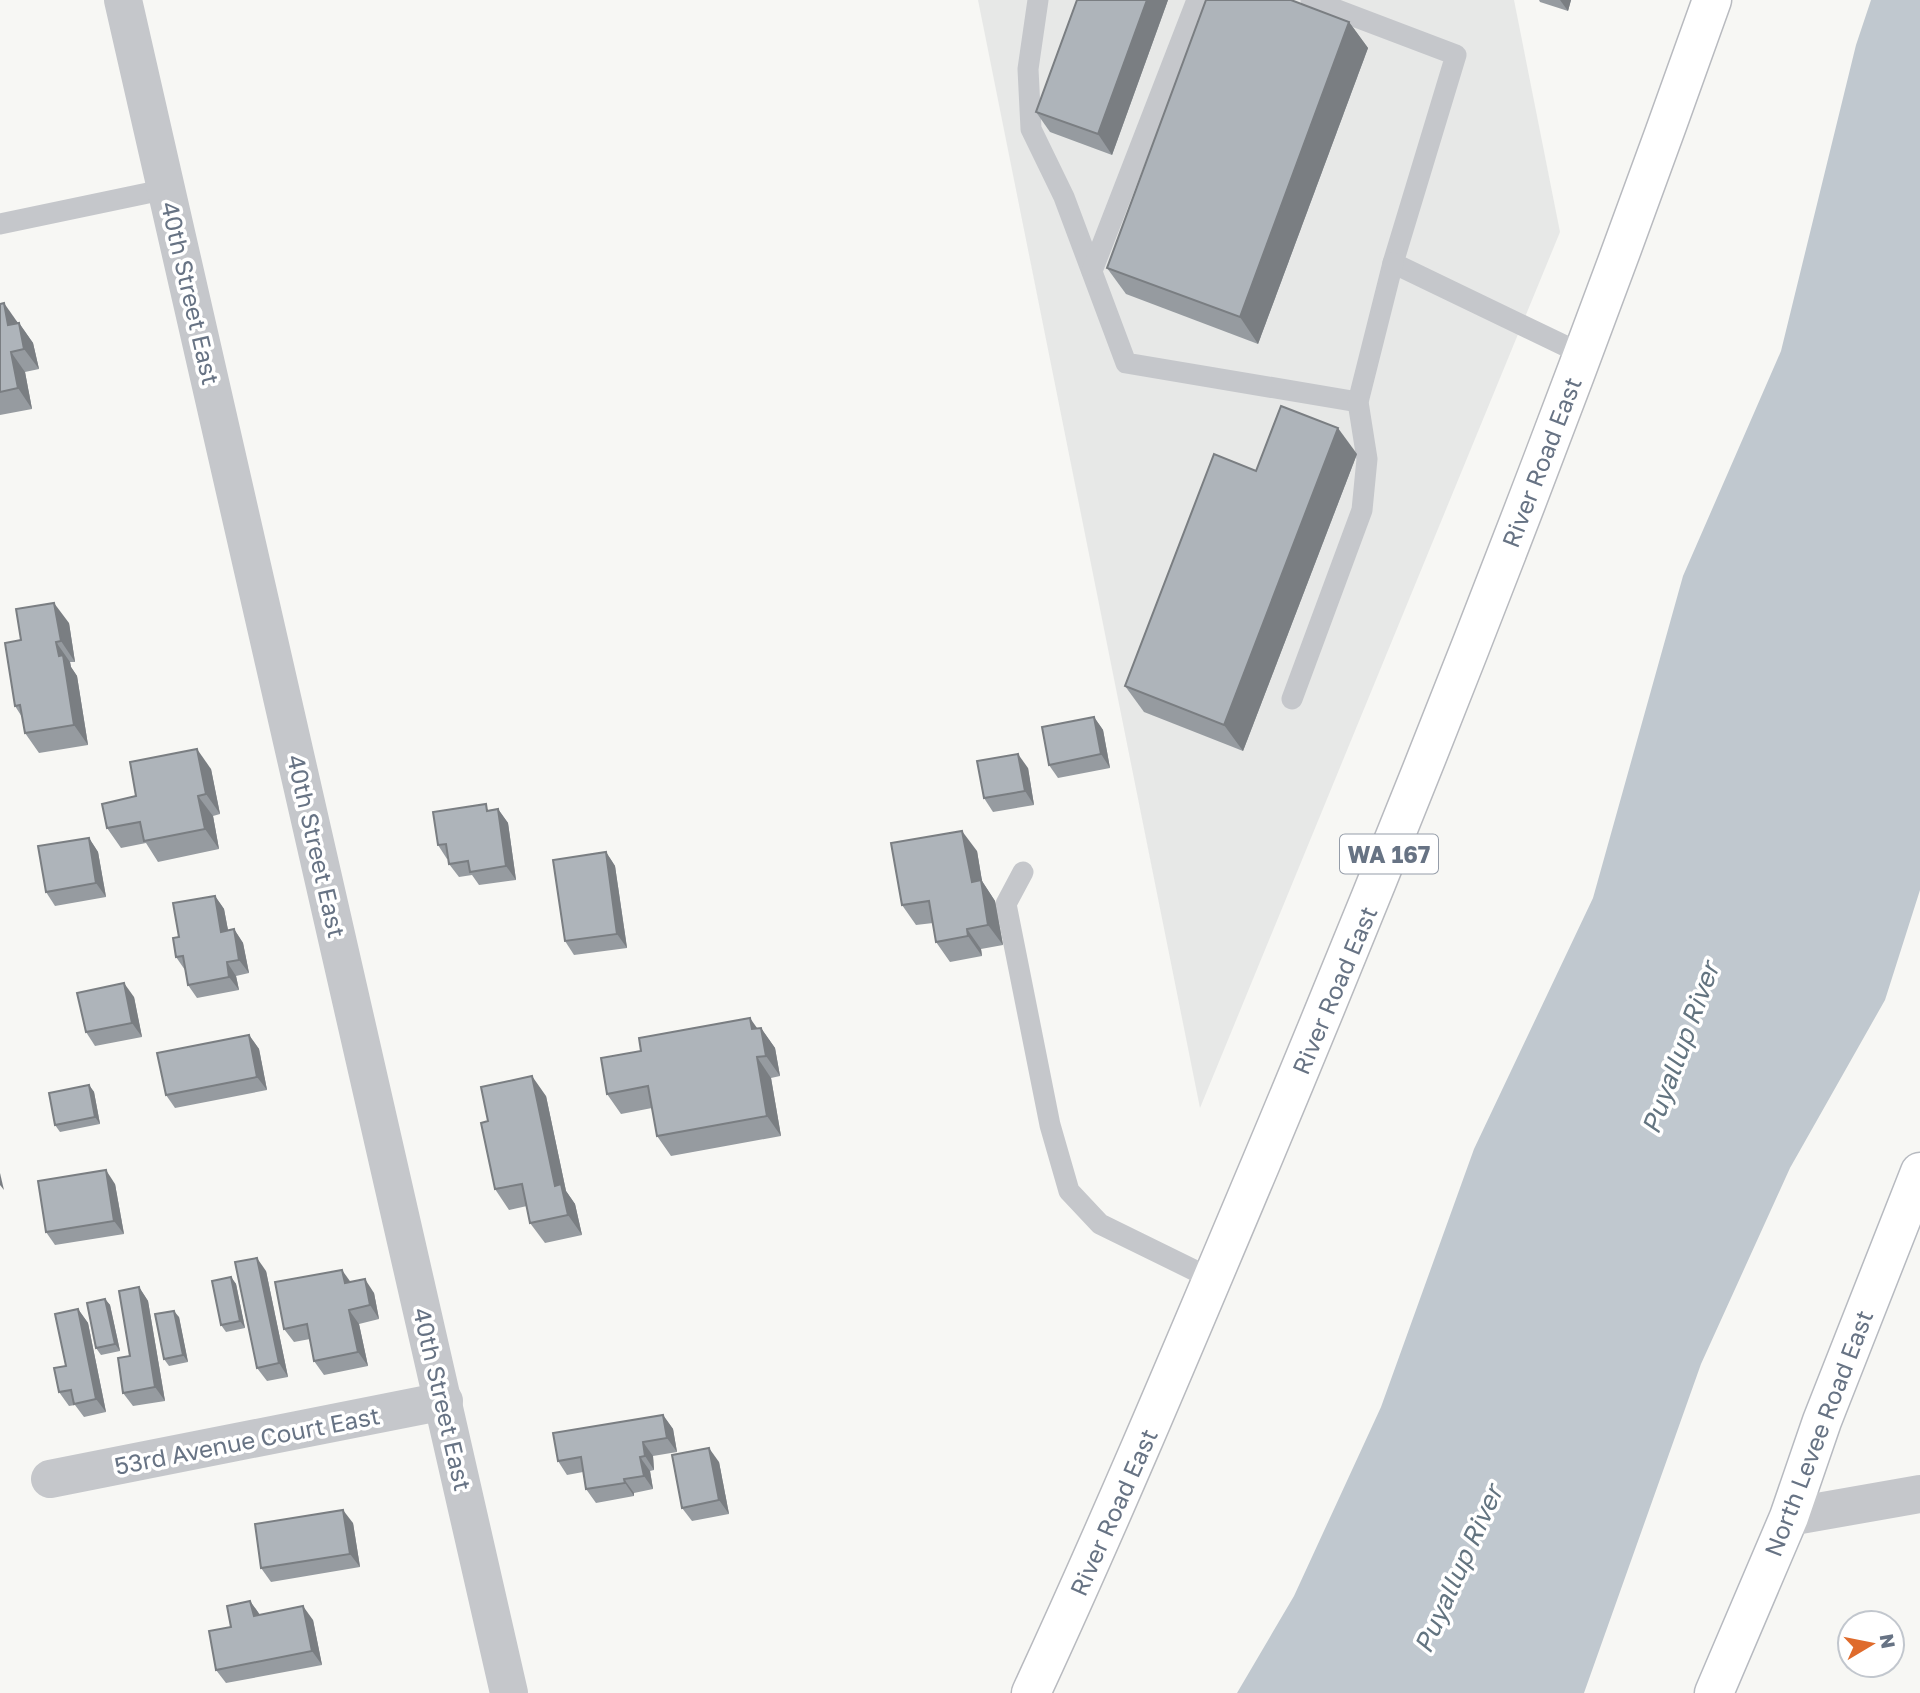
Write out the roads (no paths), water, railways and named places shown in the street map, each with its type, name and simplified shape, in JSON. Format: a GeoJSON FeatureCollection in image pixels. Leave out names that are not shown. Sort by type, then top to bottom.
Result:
{"type":"FeatureCollection","features":[{"type":"Feature","properties":{"kind":"main road","name":"River Road East"},"geometry":{"type":"LineString","coordinates":[[1031,1693],[1212,1279],[1377,884],[1582,354],[1712,0]]}},
{"type":"Feature","properties":{"kind":"main road","name":"North Levee Road East"},"geometry":{"type":"LineString","coordinates":[[1714,1693],[1789,1517],[1822,1421],[1920,1172]]}},
{"type":"Feature","properties":{"kind":"street","name":"40th Street East"},"geometry":{"type":"LineString","coordinates":[[123,0],[509,1693]]}},
{"type":"Feature","properties":{"kind":"street","name":"53rd Avenue Court East"},"geometry":{"type":"LineString","coordinates":[[50,1479],[444,1401]]}},
{"type":"Feature","properties":{"kind":"street"},"geometry":{"type":"LineString","coordinates":[[1789,1517],[1920,1494]]}},
{"type":"Feature","properties":{"kind":"lane"},"geometry":{"type":"LineString","coordinates":[[1038,0],[1028,69],[1031,129],[1064,197],[1126,363],[1358,402]]}},
{"type":"Feature","properties":{"kind":"lane"},"geometry":{"type":"LineString","coordinates":[[1092,271],[1197,0]]}},
{"type":"Feature","properties":{"kind":"lane"},"geometry":{"type":"LineString","coordinates":[[1292,699],[1362,510],[1367,459],[1358,402],[1394,262],[1456,55],[1311,0]]}},
{"type":"Feature","properties":{"kind":"lane"},"geometry":{"type":"LineString","coordinates":[[0,224],[167,189]]}},
{"type":"Feature","properties":{"kind":"lane"},"geometry":{"type":"LineString","coordinates":[[1394,262],[1582,354]]}},
{"type":"Feature","properties":{"kind":"lane"},"geometry":{"type":"LineString","coordinates":[[1023,872],[1006,904],[1050,1125],[1069,1191],[1100,1224],[1212,1279]]}},
{"type":"Feature","properties":{"kind":"water","name":"Puyallup River"},"geometry":{"type":"Polygon","coordinates":[[[1871,0],[1920,0],[1920,890],[1885,1000],[1790,1168],[1701,1364],[1584,1693],[1237,1693],[1294,1596],[1381,1407],[1474,1149],[1593,898],[1683,576],[1781,351],[1856,45],[1871,0]]]}}]}
